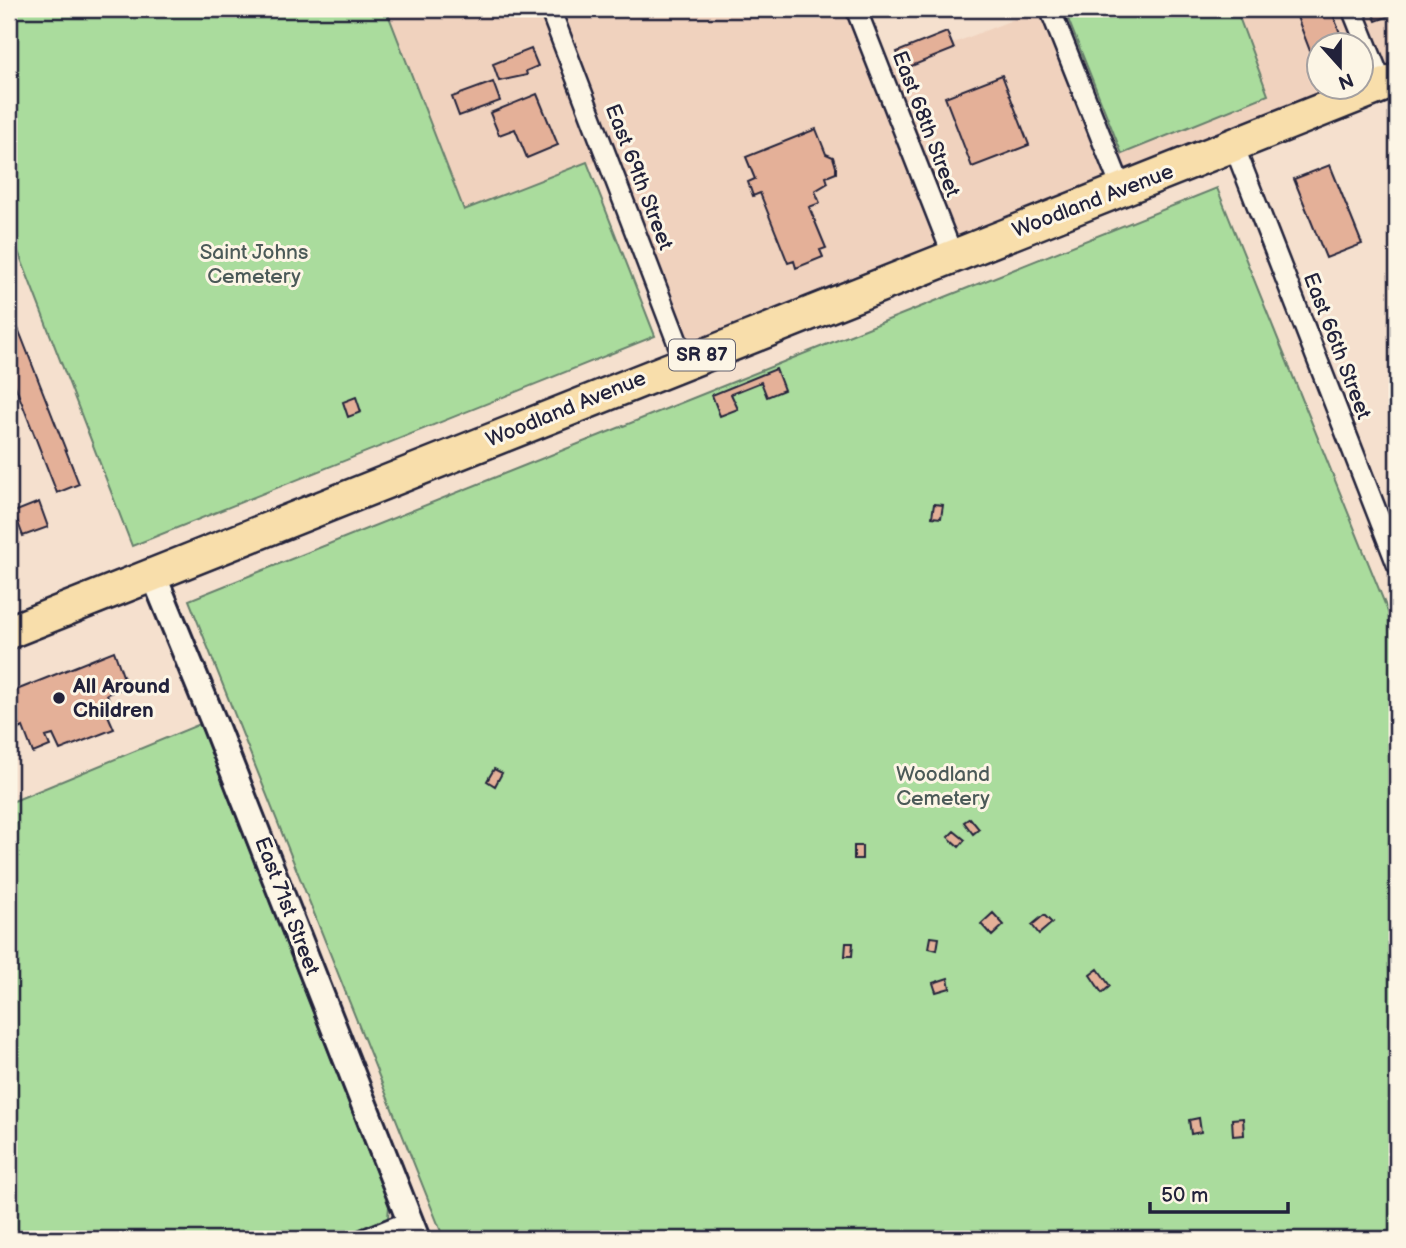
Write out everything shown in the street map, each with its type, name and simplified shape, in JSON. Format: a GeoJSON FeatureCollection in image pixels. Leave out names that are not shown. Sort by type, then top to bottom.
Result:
{"type":"FeatureCollection","features":[{"type":"Feature","properties":{"kind":"main road","name":"Woodland Avenue"},"geometry":{"type":"LineString","coordinates":[[9,632],[1390,83]]}},
{"type":"Feature","properties":{"kind":"street","name":"East 69th Street"},"geometry":{"type":"LineString","coordinates":[[550,9],[685,362]]}},
{"type":"Feature","properties":{"kind":"street","name":"East 68th Street"},"geometry":{"type":"LineString","coordinates":[[856,9],[953,256]]}},
{"type":"Feature","properties":{"kind":"street"},"geometry":{"type":"LineString","coordinates":[[1050,9],[1122,190]]}},
{"type":"Feature","properties":{"kind":"street"},"geometry":{"type":"LineString","coordinates":[[1352,9],[1390,83]]}},
{"type":"Feature","properties":{"kind":"street","name":"East 66th Street"},"geometry":{"type":"LineString","coordinates":[[1234,146],[1397,564]]}},
{"type":"Feature","properties":{"kind":"street","name":"East 71st Street"},"geometry":{"type":"LineString","coordinates":[[153,574],[414,1230]]}},
{"type":"Feature","properties":{"kind":"street"},"geometry":{"type":"LineString","coordinates":[[365,1239],[414,1230]]}},
{"type":"Feature","properties":{"kind":"shaded area"},"geometry":{"type":"Polygon","coordinates":[[[386,9],[856,9],[881,72],[1040,9],[1397,9],[1397,80],[1374,89],[1374,32],[1304,32],[1304,102],[1341,102],[685,362],[607,158],[464,210],[386,9]]]}},
{"type":"Feature","properties":{"kind":"green space","name":"Saint Johns Cemetery"},"geometry":{"type":"Polygon","coordinates":[[[9,9],[386,9],[464,210],[587,162],[655,336],[132,546],[9,228],[9,9]]]}},
{"type":"Feature","properties":{"kind":"green space"},"geometry":{"type":"Polygon","coordinates":[[[1064,9],[1236,9],[1268,95],[1122,154],[1064,9]]]}},
{"type":"Feature","properties":{"kind":"green space","name":"Woodland Cemetery"},"geometry":{"type":"Polygon","coordinates":[[[1217,188],[1397,634],[1397,1239],[444,1239],[189,600],[1217,188]]]}},
{"type":"Feature","properties":{"kind":"green space"},"geometry":{"type":"Polygon","coordinates":[[[200,724],[389,1206],[388,1218],[334,1239],[9,1239],[9,803],[200,724]]]}},
{"type":"Feature","properties":{"kind":"building"},"geometry":{"type":"Polygon","coordinates":[[[1294,9],[1331,9],[1340,32],[1304,32],[1304,35],[1294,9]]]}},
{"type":"Feature","properties":{"kind":"building"},"geometry":{"type":"Polygon","coordinates":[[[1371,9],[1397,9],[1397,13],[1376,21],[1371,9]]]}},
{"type":"Feature","properties":{"kind":"building"},"geometry":{"type":"Polygon","coordinates":[[[947,32],[954,49],[904,69],[897,52],[947,32]]]}},
{"type":"Feature","properties":{"kind":"building"},"geometry":{"type":"Polygon","coordinates":[[[531,49],[538,66],[526,71],[527,75],[499,81],[493,64],[531,49]]]}},
{"type":"Feature","properties":{"kind":"building"},"geometry":{"type":"Polygon","coordinates":[[[1002,75],[1029,145],[972,167],[945,97],[1002,75]]]}},
{"type":"Feature","properties":{"kind":"building"},"geometry":{"type":"Polygon","coordinates":[[[493,82],[500,101],[459,116],[452,97],[493,82]]]}},
{"type":"Feature","properties":{"kind":"building"},"geometry":{"type":"Polygon","coordinates":[[[537,94],[558,145],[527,158],[515,129],[499,135],[490,113],[537,94]]]}},
{"type":"Feature","properties":{"kind":"building"},"geometry":{"type":"Polygon","coordinates":[[[816,129],[826,154],[833,157],[836,167],[836,173],[826,177],[828,183],[815,191],[820,203],[809,207],[826,248],[820,250],[823,257],[796,268],[794,261],[788,263],[760,193],[753,196],[748,182],[755,179],[746,157],[816,129]]]}},
{"type":"Feature","properties":{"kind":"building"},"geometry":{"type":"Polygon","coordinates":[[[1330,165],[1362,244],[1326,258],[1294,179],[1330,165]]]}},
{"type":"Feature","properties":{"kind":"building"},"geometry":{"type":"Polygon","coordinates":[[[12,313],[79,484],[57,493],[9,370],[9,314],[12,313]]]}},
{"type":"Feature","properties":{"kind":"building"},"geometry":{"type":"Polygon","coordinates":[[[776,369],[784,390],[767,397],[761,382],[731,394],[738,409],[720,416],[712,395],[776,369]]]}},
{"type":"Feature","properties":{"kind":"building"},"geometry":{"type":"Polygon","coordinates":[[[356,397],[361,412],[348,417],[343,402],[356,397]]]}},
{"type":"Feature","properties":{"kind":"building"},"geometry":{"type":"Polygon","coordinates":[[[39,502],[48,527],[23,536],[14,512],[39,502]]]}},
{"type":"Feature","properties":{"kind":"building"},"geometry":{"type":"Polygon","coordinates":[[[934,504],[943,505],[941,518],[932,517],[934,504]]]}},
{"type":"Feature","properties":{"kind":"building","name":"All Around Children"},"geometry":{"type":"Polygon","coordinates":[[[114,651],[127,687],[107,694],[113,711],[107,713],[114,729],[60,750],[53,735],[46,737],[50,746],[33,753],[9,702],[9,693],[114,651]]]}},
{"type":"Feature","properties":{"kind":"building"},"geometry":{"type":"Polygon","coordinates":[[[494,769],[502,773],[495,786],[487,781],[494,769]]]}},
{"type":"Feature","properties":{"kind":"building"},"geometry":{"type":"Polygon","coordinates":[[[970,818],[979,829],[973,834],[964,822],[970,818]]]}},
{"type":"Feature","properties":{"kind":"building"},"geometry":{"type":"Polygon","coordinates":[[[954,831],[965,840],[959,847],[948,837],[954,831]]]}},
{"type":"Feature","properties":{"kind":"building"},"geometry":{"type":"Polygon","coordinates":[[[854,846],[862,846],[862,859],[854,859],[854,846]]]}},
{"type":"Feature","properties":{"kind":"building"},"geometry":{"type":"Polygon","coordinates":[[[993,913],[1004,925],[992,936],[981,924],[993,913]]]}},
{"type":"Feature","properties":{"kind":"building"},"geometry":{"type":"Polygon","coordinates":[[[1044,915],[1052,923],[1039,934],[1032,925],[1044,915]]]}},
{"type":"Feature","properties":{"kind":"building"},"geometry":{"type":"Polygon","coordinates":[[[931,937],[939,938],[937,950],[929,948],[931,937]]]}},
{"type":"Feature","properties":{"kind":"building"},"geometry":{"type":"Polygon","coordinates":[[[846,943],[853,943],[852,956],[845,956],[846,943]]]}},
{"type":"Feature","properties":{"kind":"building"},"geometry":{"type":"Polygon","coordinates":[[[1098,969],[1110,986],[1102,993],[1090,975],[1098,969]]]}},
{"type":"Feature","properties":{"kind":"building"},"geometry":{"type":"Polygon","coordinates":[[[948,978],[950,988],[936,992],[933,983],[948,978]]]}},
{"type":"Feature","properties":{"kind":"building"},"geometry":{"type":"Polygon","coordinates":[[[1199,1118],[1201,1132],[1191,1134],[1189,1120],[1199,1118]]]}},
{"type":"Feature","properties":{"kind":"building"},"geometry":{"type":"Polygon","coordinates":[[[1243,1118],[1244,1135],[1233,1136],[1232,1119],[1243,1118]]]}},
{"type":"Feature","properties":{"kind":"place","name":"All Around Children"},"geometry":{"type":"Point","coordinates":[59,698]}}]}
